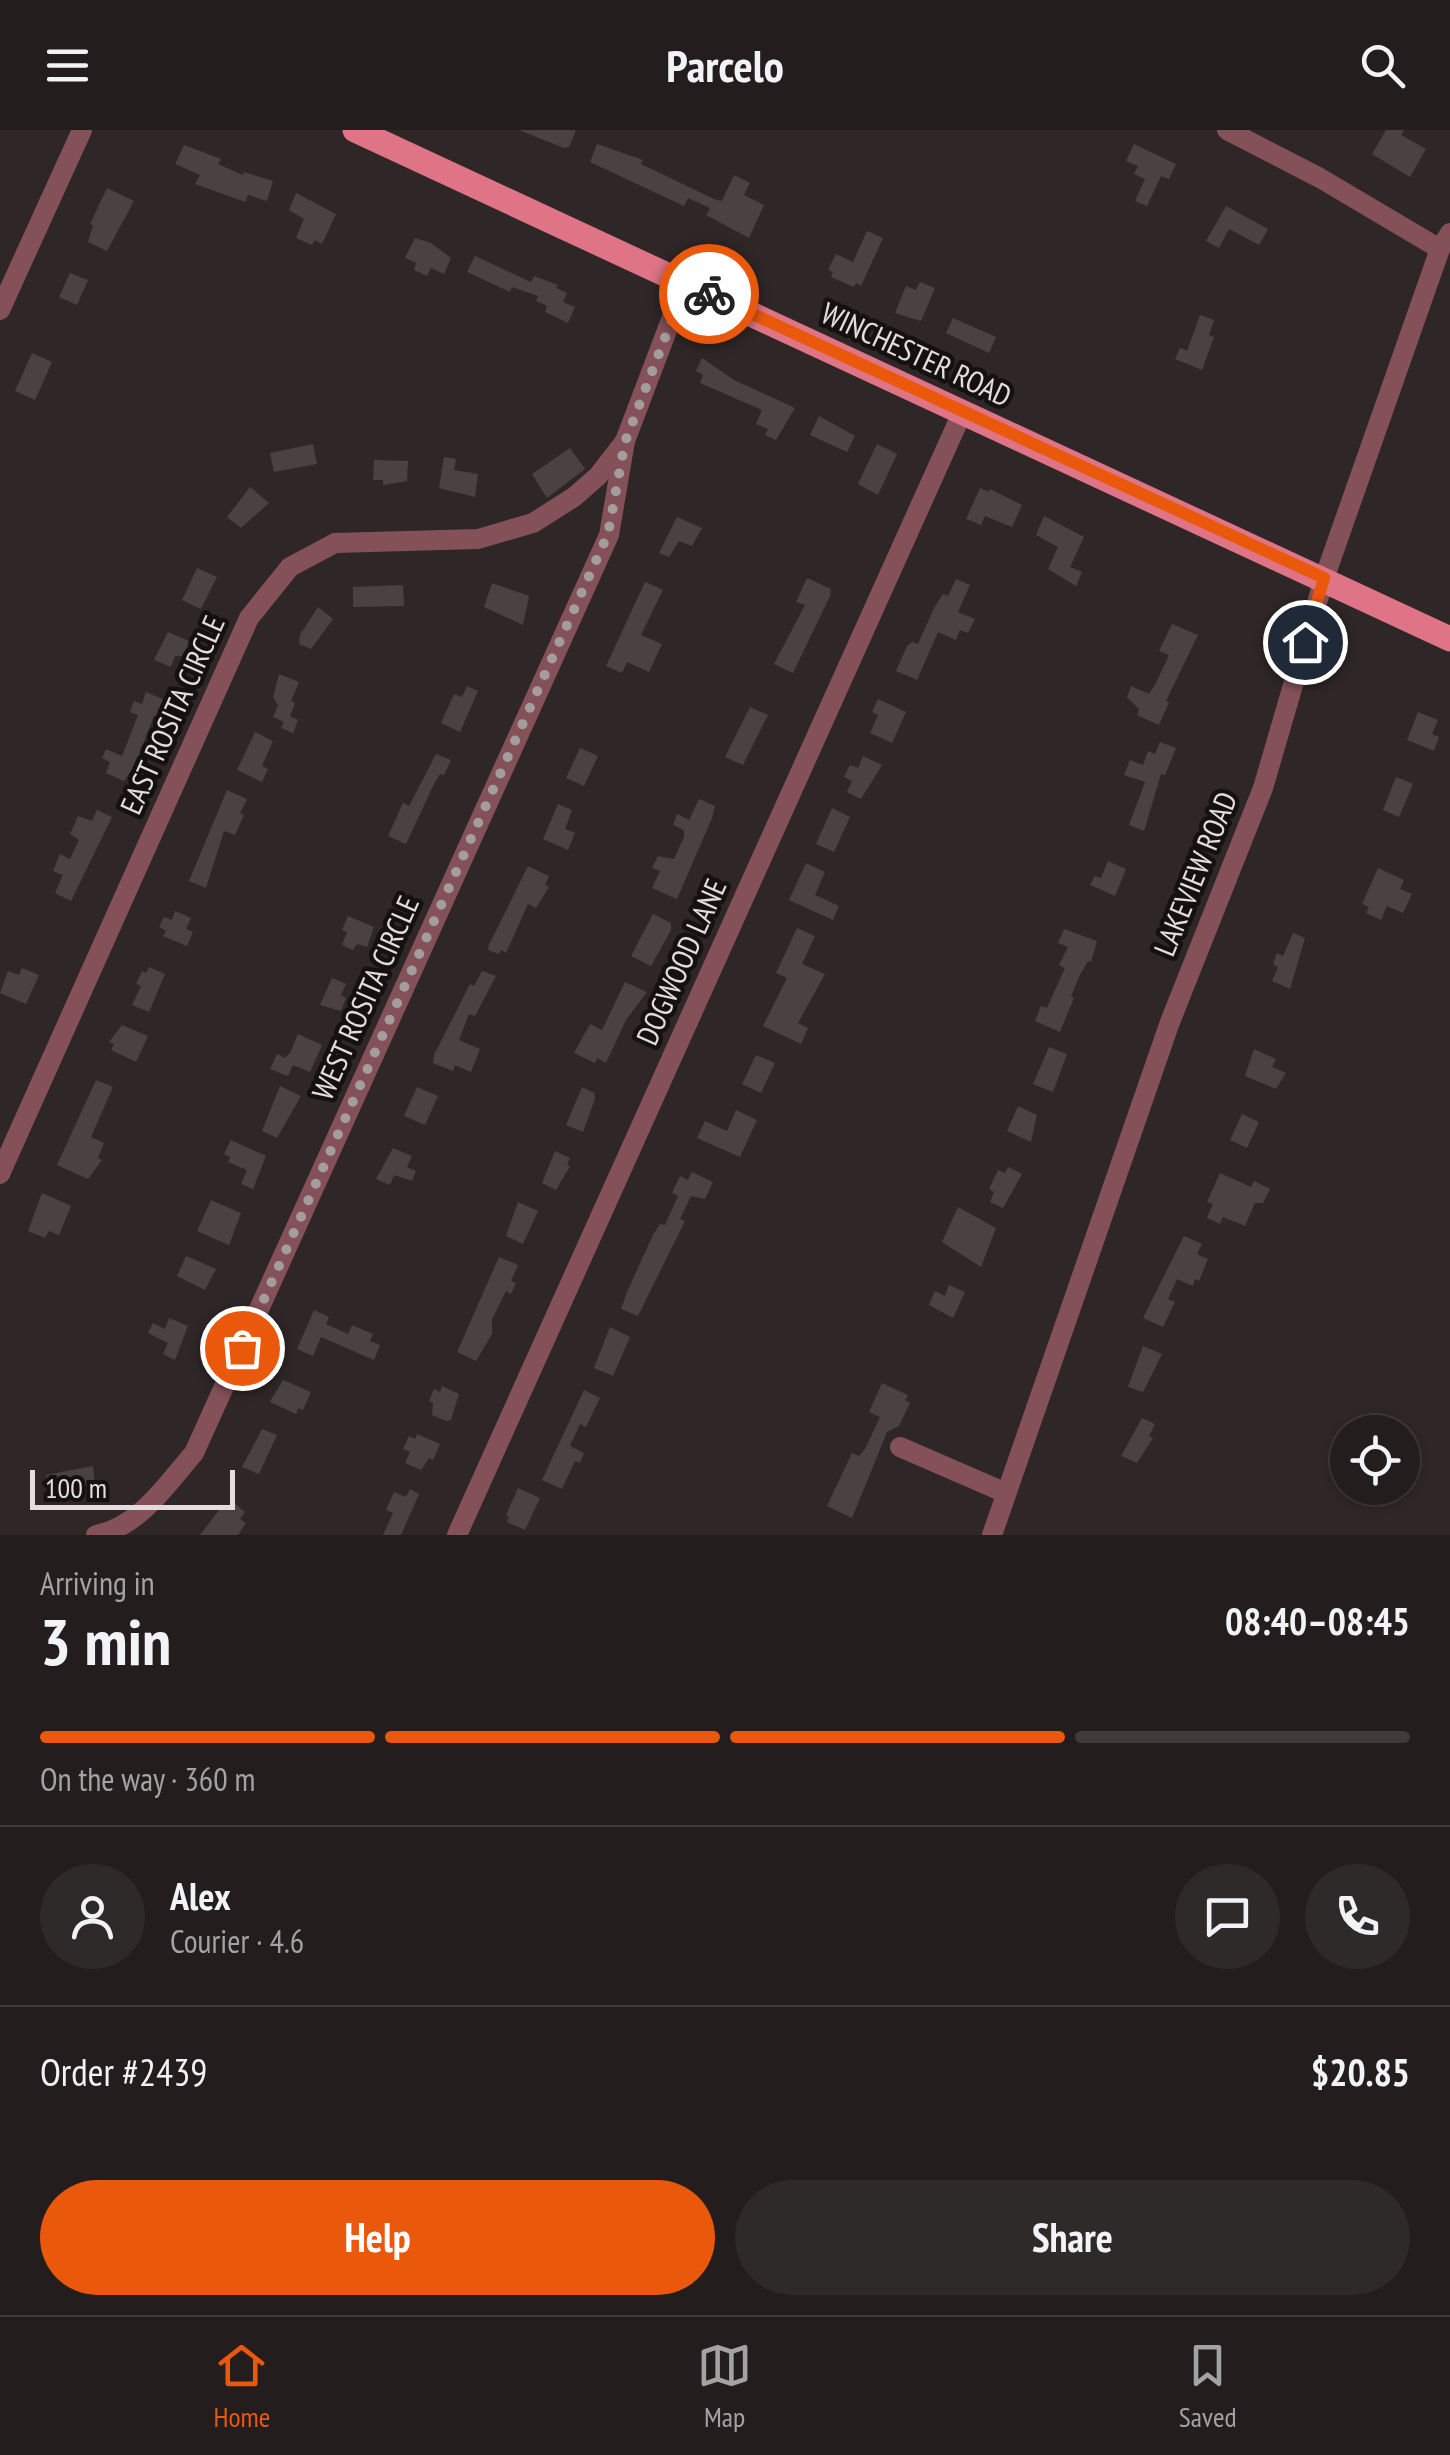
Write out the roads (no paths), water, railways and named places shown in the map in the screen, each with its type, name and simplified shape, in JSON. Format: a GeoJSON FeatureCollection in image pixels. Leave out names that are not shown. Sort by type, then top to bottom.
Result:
{"type":"FeatureCollection","features":[{"type":"Feature","properties":{"kind":"main road","name":"WINCHESTER ROAD"},"geometry":{"type":"LineString","coordinates":[[356,130],[1450,639]]}},
{"type":"Feature","properties":{"kind":"street"},"geometry":{"type":"LineString","coordinates":[[0,310],[82,130]]}},
{"type":"Feature","properties":{"kind":"street"},"geometry":{"type":"LineString","coordinates":[[1227,130],[1445,241]]}},
{"type":"Feature","properties":{"kind":"street","name":"LAKEVIEW ROAD"},"geometry":{"type":"LineString","coordinates":[[992,1535],[1170,1022],[1263,788],[1324,578],[1445,241]]}},
{"type":"Feature","properties":{"kind":"street","name":"EAST ROSITA CIRCLE"},"geometry":{"type":"LineString","coordinates":[[0,1174],[249,618],[290,567],[335,542],[478,539],[532,523],[574,497],[598,476],[625,442],[686,283]]}},
{"type":"Feature","properties":{"kind":"street","name":"DOGWOOD LANE"},"geometry":{"type":"LineString","coordinates":[[457,1535],[962,413]]}},
{"type":"Feature","properties":{"kind":"street","name":"WEST ROSITA CIRCLE"},"geometry":{"type":"LineString","coordinates":[[96,1535],[114,1532],[145,1509],[194,1454],[608,534],[625,442]]}},
{"type":"Feature","properties":{"kind":"street"},"geometry":{"type":"LineString","coordinates":[[900,1447],[1006,1493]]}}]}
